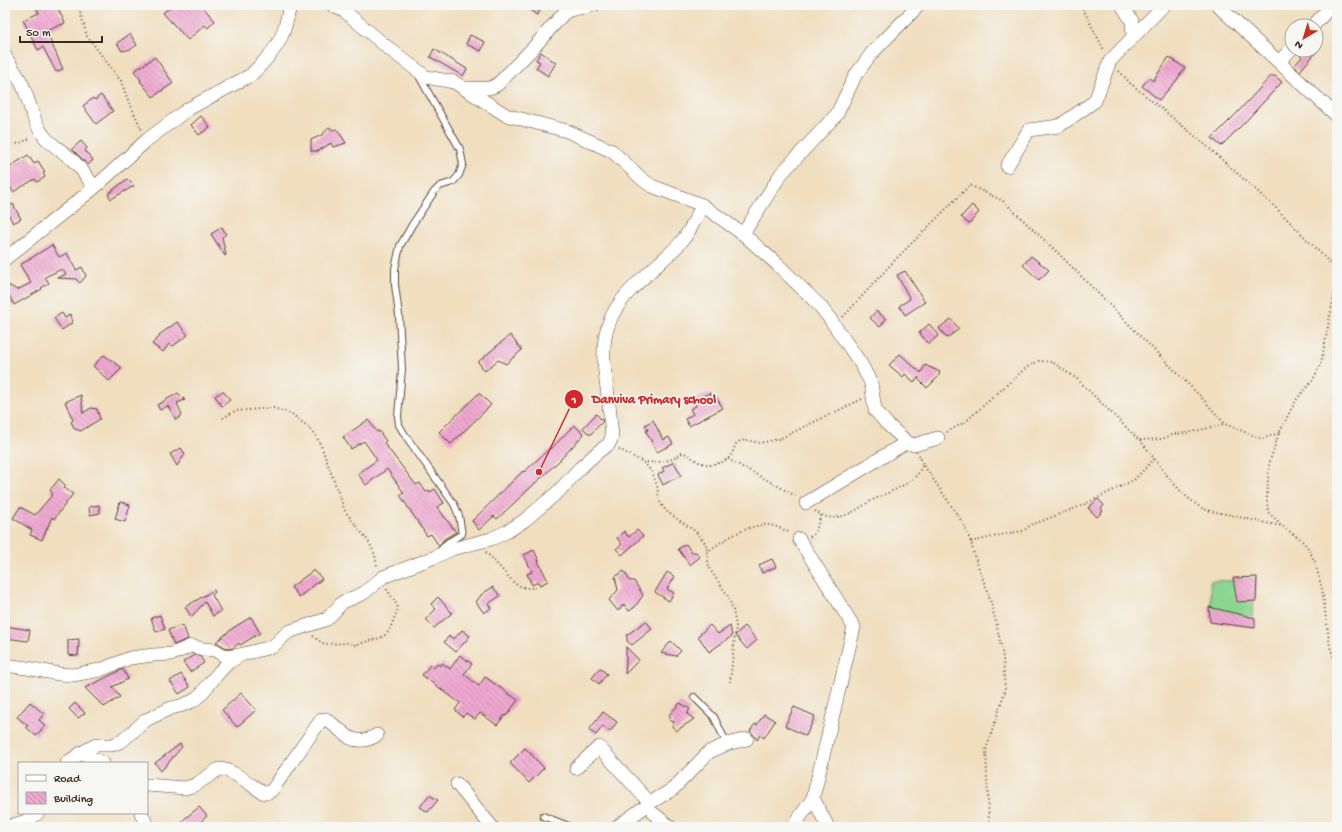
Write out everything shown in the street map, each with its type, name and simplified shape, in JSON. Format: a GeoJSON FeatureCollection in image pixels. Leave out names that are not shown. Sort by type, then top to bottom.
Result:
{"type":"FeatureCollection","features":[{"type":"Feature","properties":{"kind":"street"},"geometry":{"type":"LineString","coordinates":[[5,258],[94,188],[147,140],[188,109],[250,75],[258,68],[282,36],[290,5]]}},
{"type":"Feature","properties":{"kind":"street"},"geometry":{"type":"LineString","coordinates":[[332,5],[342,10],[417,71],[430,78],[454,82],[506,115],[567,131],[612,151],[643,180],[652,186],[702,205],[744,234],[820,306],[835,326],[871,382],[875,410],[911,444]]}},
{"type":"Feature","properties":{"kind":"street"},"geometry":{"type":"LineString","coordinates":[[464,88],[493,88],[534,47],[560,16],[579,7],[594,5]]}},
{"type":"Feature","properties":{"kind":"street"},"geometry":{"type":"LineString","coordinates":[[744,234],[781,174],[837,114],[855,76],[871,54],[919,5]]}},
{"type":"Feature","properties":{"kind":"street"},"geometry":{"type":"LineString","coordinates":[[1122,5],[1132,21],[1133,36]]}},
{"type":"Feature","properties":{"kind":"street"},"geometry":{"type":"LineString","coordinates":[[1006,166],[1029,130],[1059,126],[1095,101],[1110,61],[1164,5]]}},
{"type":"Feature","properties":{"kind":"street"},"geometry":{"type":"LineString","coordinates":[[1216,5],[1337,116]]}},
{"type":"Feature","properties":{"kind":"street"},"geometry":{"type":"LineString","coordinates":[[1320,18],[1332,5]]}},
{"type":"Feature","properties":{"kind":"street"},"geometry":{"type":"LineString","coordinates":[[5,56],[21,82],[32,114],[44,137],[78,165],[86,174],[94,188]]}},
{"type":"Feature","properties":{"kind":"street"},"geometry":{"type":"LineString","coordinates":[[1279,62],[1284,57]]}},
{"type":"Feature","properties":{"kind":"street"},"geometry":{"type":"LineString","coordinates":[[5,665],[73,675],[100,670],[130,658],[172,654],[192,646],[215,650],[226,658],[272,647],[288,632],[327,619],[343,602],[364,593],[378,581],[452,549],[490,539],[508,531],[525,520],[559,491],[592,457],[609,444],[612,437],[605,380],[604,355],[606,330],[609,322],[614,310],[627,293],[682,242],[702,205]]}},
{"type":"Feature","properties":{"kind":"street"},"geometry":{"type":"LineString","coordinates":[[806,503],[911,444],[938,438]]}},
{"type":"Feature","properties":{"kind":"street"},"geometry":{"type":"LineString","coordinates":[[793,827],[813,798],[854,627],[799,539]]}},
{"type":"Feature","properties":{"kind":"street"},"geometry":{"type":"LineString","coordinates":[[68,762],[96,745],[116,744],[146,720],[171,708],[193,701],[201,694],[224,666],[243,654]]}},
{"type":"Feature","properties":{"kind":"street"},"geometry":{"type":"LineString","coordinates":[[148,785],[185,788],[195,785],[219,769],[224,769],[233,773],[262,792],[267,793],[271,791],[277,783],[321,720],[326,719],[350,738],[355,740],[372,738],[377,735]]}},
{"type":"Feature","properties":{"kind":"street"},"geometry":{"type":"LineString","coordinates":[[616,827],[652,808],[709,752],[727,744],[747,739]]}},
{"type":"Feature","properties":{"kind":"street"},"geometry":{"type":"LineString","coordinates":[[576,768],[599,747],[670,827]]}},
{"type":"Feature","properties":{"kind":"street"},"geometry":{"type":"LineString","coordinates":[[81,753],[101,762]]}},
{"type":"Feature","properties":{"kind":"street"},"geometry":{"type":"LineString","coordinates":[[457,784],[492,827]]}},
{"type":"Feature","properties":{"kind":"street"},"geometry":{"type":"LineString","coordinates":[[813,798],[828,827]]}},
{"type":"Feature","properties":{"kind":"street"},"geometry":{"type":"LineString","coordinates":[[8,827],[26,821],[36,814]]}},
{"type":"Feature","properties":{"kind":"street"},"geometry":{"type":"LineString","coordinates":[[142,814],[148,827]]}},
{"type":"Feature","properties":{"kind":"lane"},"geometry":{"type":"LineString","coordinates":[[417,71],[460,149],[463,164],[459,175],[453,182],[440,186],[424,206],[400,246],[395,269],[402,369],[399,400],[399,425],[454,504],[459,516],[462,534],[447,543],[435,557]]}},
{"type":"Feature","properties":{"kind":"lane"},"geometry":{"type":"LineString","coordinates":[[694,697],[714,717],[727,744]]}},
{"type":"Feature","properties":{"kind":"lane"},"geometry":{"type":"LineString","coordinates":[[543,816],[571,827]]}},
{"type":"Feature","properties":{"kind":"path"},"geometry":{"type":"LineString","coordinates":[[78,5],[87,36],[121,81],[128,100],[147,140]]}},
{"type":"Feature","properties":{"kind":"path"},"geometry":{"type":"LineString","coordinates":[[1081,5],[1110,61],[1130,83],[1200,141],[1275,207],[1337,270]]}},
{"type":"Feature","properties":{"kind":"path"},"geometry":{"type":"LineString","coordinates":[[5,146],[20,143],[36,136],[44,137]]}},
{"type":"Feature","properties":{"kind":"path"},"geometry":{"type":"LineString","coordinates":[[835,326],[894,261],[970,185],[1003,200],[1059,254],[1201,397],[1225,424],[1262,439],[1279,433]]}},
{"type":"Feature","properties":{"kind":"path"},"geometry":{"type":"LineString","coordinates":[[1337,280],[1323,354],[1318,372],[1300,393],[1279,433],[1269,464],[1267,504],[1269,513],[1307,546],[1315,562],[1322,589],[1330,647],[1337,665]]}},
{"type":"Feature","properties":{"kind":"path"},"geometry":{"type":"LineString","coordinates":[[938,438],[965,422],[1027,367],[1039,361],[1052,362],[1077,379],[1139,440],[1179,489],[1202,507],[1213,512],[1224,513],[1284,527]]}},
{"type":"Feature","properties":{"kind":"path"},"geometry":{"type":"LineString","coordinates":[[643,462],[663,462],[675,459],[682,453],[698,462],[710,465],[723,462],[731,456],[736,444],[740,441],[746,440],[760,443],[779,439],[872,394]]}},
{"type":"Feature","properties":{"kind":"path"},"geometry":{"type":"LineString","coordinates":[[223,418],[235,411],[274,408],[292,414],[316,436],[322,448],[345,511],[369,542],[375,555],[378,569],[378,581],[387,590],[398,609],[389,631],[383,637],[355,645],[347,643],[328,644],[318,640],[301,627]]}},
{"type":"Feature","properties":{"kind":"path"},"geometry":{"type":"LineString","coordinates":[[1139,440],[1162,439],[1174,434],[1187,433],[1225,424]]}},
{"type":"Feature","properties":{"kind":"path"},"geometry":{"type":"LineString","coordinates":[[609,444],[643,462],[652,472],[657,484],[659,501],[666,511],[696,532],[706,544],[709,568],[728,596],[733,610],[736,626],[730,682]]}},
{"type":"Feature","properties":{"kind":"path"},"geometry":{"type":"LineString","coordinates":[[911,444],[963,522],[972,542],[974,555],[988,594],[997,626],[1003,657],[1005,690],[986,750],[989,827]]}},
{"type":"Feature","properties":{"kind":"path"},"geometry":{"type":"LineString","coordinates":[[972,542],[1023,531],[1031,525],[1087,503],[1134,480],[1154,459]]}},
{"type":"Feature","properties":{"kind":"path"},"geometry":{"type":"LineString","coordinates":[[706,552],[720,542],[740,532],[757,526],[770,525],[799,539],[808,538],[815,533],[821,515]]}},
{"type":"Feature","properties":{"kind":"path"},"geometry":{"type":"LineString","coordinates":[[476,543],[515,584],[526,588],[536,588]]}},
{"type":"Feature","properties":{"kind":"green space"},"geometry":{"type":"Polygon","coordinates":[[[1256,580],[1251,625],[1212,621],[1210,581],[1256,580]]]}},
{"type":"Feature","properties":{"kind":"building"},"geometry":{"type":"Polygon","coordinates":[[[35,5],[56,5],[65,23],[46,31],[63,69],[56,72],[43,47],[38,50],[23,20],[39,13],[35,5]]]}},
{"type":"Feature","properties":{"kind":"building"},"geometry":{"type":"Polygon","coordinates":[[[173,5],[201,5],[215,21],[208,28],[205,25],[188,40],[163,13],[173,5]]]}},
{"type":"Feature","properties":{"kind":"building"},"geometry":{"type":"Polygon","coordinates":[[[523,5],[544,5],[537,15],[523,5]]]}},
{"type":"Feature","properties":{"kind":"building"},"geometry":{"type":"Polygon","coordinates":[[[130,34],[137,45],[131,49],[122,51],[117,43],[130,34]]]}},
{"type":"Feature","properties":{"kind":"building"},"geometry":{"type":"Polygon","coordinates":[[[470,35],[485,42],[481,51],[466,44],[470,35]]]}},
{"type":"Feature","properties":{"kind":"building"},"geometry":{"type":"Polygon","coordinates":[[[434,49],[467,69],[463,76],[430,57],[434,49]]]}},
{"type":"Feature","properties":{"kind":"building"},"geometry":{"type":"Polygon","coordinates":[[[541,52],[556,63],[548,76],[536,68],[540,62],[536,60],[541,52]]]}},
{"type":"Feature","properties":{"kind":"building"},"geometry":{"type":"Polygon","coordinates":[[[155,57],[173,83],[153,97],[134,71],[155,57]]]}},
{"type":"Feature","properties":{"kind":"building"},"geometry":{"type":"Polygon","coordinates":[[[1169,57],[1185,68],[1176,81],[1159,100],[1142,86],[1149,78],[1153,81],[1169,57]]]}},
{"type":"Feature","properties":{"kind":"building"},"geometry":{"type":"Polygon","coordinates":[[[1301,58],[1311,58],[1300,71],[1294,66],[1301,58]]]}},
{"type":"Feature","properties":{"kind":"building"},"geometry":{"type":"Polygon","coordinates":[[[1271,76],[1275,76],[1282,82],[1221,146],[1212,138],[1271,76]]]}},
{"type":"Feature","properties":{"kind":"building"},"geometry":{"type":"Polygon","coordinates":[[[101,95],[113,111],[96,124],[83,106],[93,98],[95,100],[101,95]]]}},
{"type":"Feature","properties":{"kind":"building"},"geometry":{"type":"Polygon","coordinates":[[[201,116],[210,127],[199,135],[191,125],[201,116]]]}},
{"type":"Feature","properties":{"kind":"building"},"geometry":{"type":"Polygon","coordinates":[[[329,127],[333,130],[337,129],[346,143],[333,147],[331,143],[318,151],[311,151],[311,140],[322,135],[329,127]]]}},
{"type":"Feature","properties":{"kind":"building"},"geometry":{"type":"Polygon","coordinates":[[[81,141],[87,148],[85,151],[93,160],[88,165],[72,149],[81,141]]]}},
{"type":"Feature","properties":{"kind":"building"},"geometry":{"type":"Polygon","coordinates":[[[28,155],[34,164],[38,161],[45,172],[43,173],[45,177],[37,182],[35,179],[13,192],[5,178],[5,170],[28,155]]]}},
{"type":"Feature","properties":{"kind":"building"},"geometry":{"type":"Polygon","coordinates":[[[127,179],[134,186],[111,199],[108,194],[127,179]]]}},
{"type":"Feature","properties":{"kind":"building"},"geometry":{"type":"Polygon","coordinates":[[[13,204],[21,219],[13,223],[5,208],[13,204]]]}},
{"type":"Feature","properties":{"kind":"building"},"geometry":{"type":"Polygon","coordinates":[[[972,205],[979,212],[969,224],[961,217],[972,205]]]}},
{"type":"Feature","properties":{"kind":"building"},"geometry":{"type":"Polygon","coordinates":[[[222,227],[226,234],[222,237],[225,256],[211,234],[222,227]]]}},
{"type":"Feature","properties":{"kind":"building"},"geometry":{"type":"Polygon","coordinates":[[[52,245],[59,257],[67,253],[76,270],[82,267],[86,276],[80,283],[76,279],[58,278],[66,274],[62,269],[45,277],[49,283],[41,288],[42,289],[14,305],[5,288],[5,283],[17,290],[31,283],[20,265],[52,245]]]}},
{"type":"Feature","properties":{"kind":"building"},"geometry":{"type":"Polygon","coordinates":[[[1031,256],[1049,270],[1039,280],[1023,265],[1031,256]]]}},
{"type":"Feature","properties":{"kind":"building"},"geometry":{"type":"Polygon","coordinates":[[[905,271],[925,302],[905,315],[899,306],[910,299],[897,275],[905,271]]]}},
{"type":"Feature","properties":{"kind":"building"},"geometry":{"type":"Polygon","coordinates":[[[876,311],[886,319],[880,327],[870,318],[876,311]]]}},
{"type":"Feature","properties":{"kind":"building"},"geometry":{"type":"Polygon","coordinates":[[[62,313],[65,318],[70,314],[72,323],[62,330],[54,318],[62,313]]]}},
{"type":"Feature","properties":{"kind":"building"},"geometry":{"type":"Polygon","coordinates":[[[951,319],[959,329],[947,338],[939,328],[951,319]]]}},
{"type":"Feature","properties":{"kind":"building"},"geometry":{"type":"Polygon","coordinates":[[[177,322],[188,335],[173,346],[169,344],[163,352],[152,344],[160,336],[159,335],[177,322]]]}},
{"type":"Feature","properties":{"kind":"building"},"geometry":{"type":"Polygon","coordinates":[[[929,324],[939,335],[929,344],[919,333],[929,324]]]}},
{"type":"Feature","properties":{"kind":"building"},"geometry":{"type":"Polygon","coordinates":[[[510,335],[522,350],[506,364],[498,360],[485,371],[478,362],[510,335]]]}},
{"type":"Feature","properties":{"kind":"building"},"geometry":{"type":"Polygon","coordinates":[[[900,354],[921,373],[925,365],[940,372],[938,377],[927,388],[918,379],[919,377],[914,382],[905,374],[903,377],[889,365],[900,354]]]}},
{"type":"Feature","properties":{"kind":"building"},"geometry":{"type":"Polygon","coordinates":[[[104,355],[122,368],[109,381],[93,366],[104,355]]]}},
{"type":"Feature","properties":{"kind":"building"},"geometry":{"type":"Polygon","coordinates":[[[223,391],[230,400],[222,406],[215,396],[223,391]]]}},
{"type":"Feature","properties":{"kind":"building"},"geometry":{"type":"Polygon","coordinates":[[[178,393],[185,400],[177,403],[182,415],[176,420],[168,406],[160,410],[157,405],[178,393]]]}},
{"type":"Feature","properties":{"kind":"building"},"geometry":{"type":"Polygon","coordinates":[[[479,393],[491,405],[451,444],[439,432],[479,393]]]}},
{"type":"Feature","properties":{"kind":"building"},"geometry":{"type":"Polygon","coordinates":[[[710,393],[713,398],[716,397],[723,408],[689,426],[685,419],[693,414],[690,409],[696,406],[693,400],[710,393]]]}},
{"type":"Feature","properties":{"kind":"building"},"geometry":{"type":"Polygon","coordinates":[[[81,395],[83,413],[91,408],[97,409],[100,419],[81,431],[75,429],[71,422],[73,420],[65,402],[81,395]]]}},
{"type":"Feature","properties":{"kind":"building"},"geometry":{"type":"Polygon","coordinates":[[[596,414],[603,421],[590,435],[583,428],[596,414]]]}},
{"type":"Feature","properties":{"kind":"building"},"geometry":{"type":"Polygon","coordinates":[[[368,420],[377,432],[379,431],[386,441],[384,443],[416,485],[420,483],[426,492],[429,490],[430,492],[435,489],[444,503],[437,507],[456,532],[444,539],[439,546],[431,534],[427,536],[400,495],[404,493],[387,469],[366,485],[358,474],[377,460],[364,441],[351,449],[343,437],[368,420]]]}},
{"type":"Feature","properties":{"kind":"building"},"geometry":{"type":"Polygon","coordinates":[[[653,420],[663,440],[669,437],[673,444],[657,452],[646,431],[648,430],[645,425],[653,420]]]}},
{"type":"Feature","properties":{"kind":"building"},"geometry":{"type":"Polygon","coordinates":[[[574,425],[584,434],[561,459],[497,519],[494,516],[479,530],[472,521],[523,471],[524,472],[550,448],[551,449],[574,425]]]}},
{"type":"Feature","properties":{"kind":"building"},"geometry":{"type":"Polygon","coordinates":[[[181,448],[185,454],[177,466],[170,454],[181,448]]]}},
{"type":"Feature","properties":{"kind":"building"},"geometry":{"type":"Polygon","coordinates":[[[674,462],[681,475],[663,485],[658,475],[664,471],[662,468],[674,462]]]}},
{"type":"Feature","properties":{"kind":"building"},"geometry":{"type":"Polygon","coordinates":[[[59,479],[66,486],[64,488],[73,494],[54,519],[52,517],[42,540],[30,535],[32,530],[13,518],[20,507],[35,515],[53,494],[50,490],[59,479]]]}},
{"type":"Feature","properties":{"kind":"building"},"geometry":{"type":"Polygon","coordinates":[[[1098,499],[1104,505],[1101,509],[1103,511],[1097,517],[1088,508],[1098,499]]]}},
{"type":"Feature","properties":{"kind":"building"},"geometry":{"type":"Polygon","coordinates":[[[120,502],[130,505],[125,522],[115,519],[120,502]]]}},
{"type":"Feature","properties":{"kind":"building"},"geometry":{"type":"Polygon","coordinates":[[[99,505],[100,513],[90,515],[89,507],[99,505]]]}},
{"type":"Feature","properties":{"kind":"building"},"geometry":{"type":"Polygon","coordinates":[[[637,530],[643,536],[622,555],[616,549],[622,544],[617,538],[624,531],[629,537],[637,530]]]}},
{"type":"Feature","properties":{"kind":"building"},"geometry":{"type":"Polygon","coordinates":[[[686,544],[691,552],[696,552],[700,557],[690,565],[678,549],[686,544]]]}},
{"type":"Feature","properties":{"kind":"building"},"geometry":{"type":"Polygon","coordinates":[[[534,550],[548,581],[540,585],[538,582],[532,585],[527,574],[532,572],[524,555],[534,550]]]}},
{"type":"Feature","properties":{"kind":"building"},"geometry":{"type":"Polygon","coordinates":[[[772,559],[776,567],[762,573],[759,565],[772,559]]]}},
{"type":"Feature","properties":{"kind":"building"},"geometry":{"type":"Polygon","coordinates":[[[314,570],[322,579],[299,597],[291,587],[314,570]]]}},
{"type":"Feature","properties":{"kind":"building"},"geometry":{"type":"Polygon","coordinates":[[[624,571],[630,581],[634,581],[643,595],[635,607],[629,611],[624,604],[618,611],[609,600],[618,590],[615,577],[624,571]]]}},
{"type":"Feature","properties":{"kind":"building"},"geometry":{"type":"Polygon","coordinates":[[[667,572],[675,577],[667,589],[674,593],[669,601],[655,592],[667,572]]]}},
{"type":"Feature","properties":{"kind":"building"},"geometry":{"type":"Polygon","coordinates":[[[1257,577],[1256,601],[1237,602],[1233,578],[1257,577]]]}},
{"type":"Feature","properties":{"kind":"building"},"geometry":{"type":"Polygon","coordinates":[[[493,587],[500,596],[488,604],[491,608],[484,613],[476,602],[482,594],[493,587]]]}},
{"type":"Feature","properties":{"kind":"building"},"geometry":{"type":"Polygon","coordinates":[[[214,590],[215,592],[212,595],[221,611],[213,616],[205,602],[191,617],[185,607],[214,590]]]}},
{"type":"Feature","properties":{"kind":"building"},"geometry":{"type":"Polygon","coordinates":[[[438,597],[452,613],[434,628],[426,619],[436,609],[431,604],[438,597]]]}},
{"type":"Feature","properties":{"kind":"building"},"geometry":{"type":"Polygon","coordinates":[[[1209,607],[1255,618],[1255,628],[1210,622],[1209,607]]]}},
{"type":"Feature","properties":{"kind":"building"},"geometry":{"type":"Polygon","coordinates":[[[160,615],[165,629],[156,632],[151,618],[160,615]]]}},
{"type":"Feature","properties":{"kind":"building"},"geometry":{"type":"Polygon","coordinates":[[[251,617],[260,633],[240,645],[239,643],[233,648],[228,649],[216,642],[233,628],[251,617]]]}},
{"type":"Feature","properties":{"kind":"building"},"geometry":{"type":"Polygon","coordinates":[[[646,621],[652,629],[632,645],[627,641],[627,635],[646,621]]]}},
{"type":"Feature","properties":{"kind":"building"},"geometry":{"type":"Polygon","coordinates":[[[183,625],[188,639],[174,645],[168,630],[183,625]]]}},
{"type":"Feature","properties":{"kind":"building"},"geometry":{"type":"Polygon","coordinates":[[[710,625],[718,634],[730,626],[732,636],[709,652],[698,636],[710,625]]]}},
{"type":"Feature","properties":{"kind":"building"},"geometry":{"type":"Polygon","coordinates":[[[5,626],[30,630],[28,641],[5,638],[5,626]]]}},
{"type":"Feature","properties":{"kind":"building"},"geometry":{"type":"Polygon","coordinates":[[[745,626],[757,640],[747,649],[735,635],[745,626]]]}},
{"type":"Feature","properties":{"kind":"building"},"geometry":{"type":"Polygon","coordinates":[[[462,630],[470,636],[456,652],[444,642],[449,636],[454,639],[462,630]]]}},
{"type":"Feature","properties":{"kind":"building"},"geometry":{"type":"Polygon","coordinates":[[[79,639],[78,656],[68,655],[68,640],[79,639]]]}},
{"type":"Feature","properties":{"kind":"building"},"geometry":{"type":"Polygon","coordinates":[[[671,641],[681,651],[676,656],[661,653],[671,641]]]}},
{"type":"Feature","properties":{"kind":"building"},"geometry":{"type":"Polygon","coordinates":[[[626,647],[639,660],[625,674],[626,663],[626,647]]]}},
{"type":"Feature","properties":{"kind":"building"},"geometry":{"type":"Polygon","coordinates":[[[194,655],[200,656],[204,663],[190,672],[183,662],[194,655]]]}},
{"type":"Feature","properties":{"kind":"building"},"geometry":{"type":"Polygon","coordinates":[[[460,655],[472,664],[464,674],[479,686],[485,677],[518,700],[497,725],[480,713],[475,719],[466,713],[463,717],[455,710],[460,703],[422,675],[430,665],[434,668],[437,664],[440,666],[442,663],[450,669],[460,655]]]}},
{"type":"Feature","properties":{"kind":"building"},"geometry":{"type":"Polygon","coordinates":[[[600,668],[607,674],[599,684],[592,678],[600,668]]]}},
{"type":"Feature","properties":{"kind":"building"},"geometry":{"type":"Polygon","coordinates":[[[123,669],[128,679],[112,687],[120,697],[104,707],[85,688],[123,669]]]}},
{"type":"Feature","properties":{"kind":"building"},"geometry":{"type":"Polygon","coordinates":[[[181,674],[190,687],[179,694],[170,681],[181,674]]]}},
{"type":"Feature","properties":{"kind":"building"},"geometry":{"type":"Polygon","coordinates":[[[241,693],[256,710],[237,727],[222,710],[241,693]]]}},
{"type":"Feature","properties":{"kind":"building"},"geometry":{"type":"Polygon","coordinates":[[[30,702],[44,714],[39,720],[45,725],[36,736],[26,727],[28,726],[17,717],[30,702]]]}},
{"type":"Feature","properties":{"kind":"building"},"geometry":{"type":"Polygon","coordinates":[[[75,703],[85,713],[78,718],[69,709],[75,703]]]}},
{"type":"Feature","properties":{"kind":"building"},"geometry":{"type":"Polygon","coordinates":[[[680,703],[690,709],[687,714],[694,719],[676,731],[672,726],[674,722],[669,720],[671,717],[669,715],[680,703]]]}},
{"type":"Feature","properties":{"kind":"building"},"geometry":{"type":"Polygon","coordinates":[[[794,707],[815,716],[806,736],[785,726],[794,707]]]}},
{"type":"Feature","properties":{"kind":"building"},"geometry":{"type":"Polygon","coordinates":[[[603,712],[617,722],[610,732],[603,726],[596,735],[589,730],[603,712]]]}},
{"type":"Feature","properties":{"kind":"building"},"geometry":{"type":"Polygon","coordinates":[[[764,714],[775,721],[764,738],[760,735],[757,740],[750,731],[755,724],[757,725],[764,714]]]}},
{"type":"Feature","properties":{"kind":"building"},"geometry":{"type":"Polygon","coordinates":[[[180,744],[182,747],[161,771],[155,763],[180,744]]]}},
{"type":"Feature","properties":{"kind":"building"},"geometry":{"type":"Polygon","coordinates":[[[525,748],[544,768],[529,783],[510,763],[525,748]]]}},
{"type":"Feature","properties":{"kind":"building"},"geometry":{"type":"Polygon","coordinates":[[[429,795],[438,800],[428,812],[420,807],[429,795]]]}},
{"type":"Feature","properties":{"kind":"building"},"geometry":{"type":"Polygon","coordinates":[[[199,807],[207,816],[194,827],[187,827],[182,821],[199,807]]]}},
{"type":"Feature","properties":{"kind":"place","name":"Danviva Primary school"},"geometry":{"type":"Point","coordinates":[539,472]}}]}
